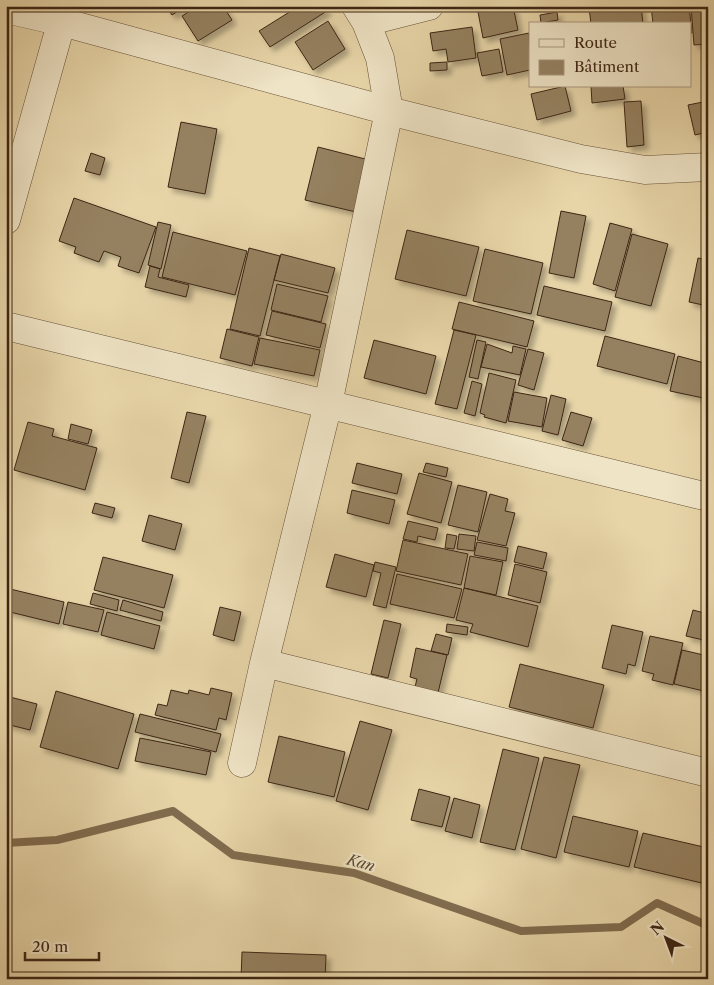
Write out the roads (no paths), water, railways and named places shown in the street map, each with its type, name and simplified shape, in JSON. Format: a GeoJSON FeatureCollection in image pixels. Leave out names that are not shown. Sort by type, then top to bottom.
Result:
{"type":"FeatureCollection","features":[{"type":"Feature","properties":{"kind":"street"},"geometry":{"type":"LineString","coordinates":[[242,763],[264,663],[328,404],[389,111],[380,58],[361,14],[429,6]]}},
{"type":"Feature","properties":{"kind":"street"},"geometry":{"type":"LineString","coordinates":[[6,9],[64,14],[389,111],[590,161],[645,170],[708,167]]}},
{"type":"Feature","properties":{"kind":"street"},"geometry":{"type":"LineString","coordinates":[[6,220],[64,14]]}},
{"type":"Feature","properties":{"kind":"street"},"geometry":{"type":"LineString","coordinates":[[6,326],[708,498]]}},
{"type":"Feature","properties":{"kind":"street"},"geometry":{"type":"LineString","coordinates":[[264,663],[708,773]]}},
{"type":"Feature","properties":{"kind":"waterway","name":"Kan"},"geometry":{"type":"LineString","coordinates":[[6,843],[57,840],[173,811],[233,855],[354,873],[521,931],[621,927],[657,903],[704,924],[708,923]]}}]}
